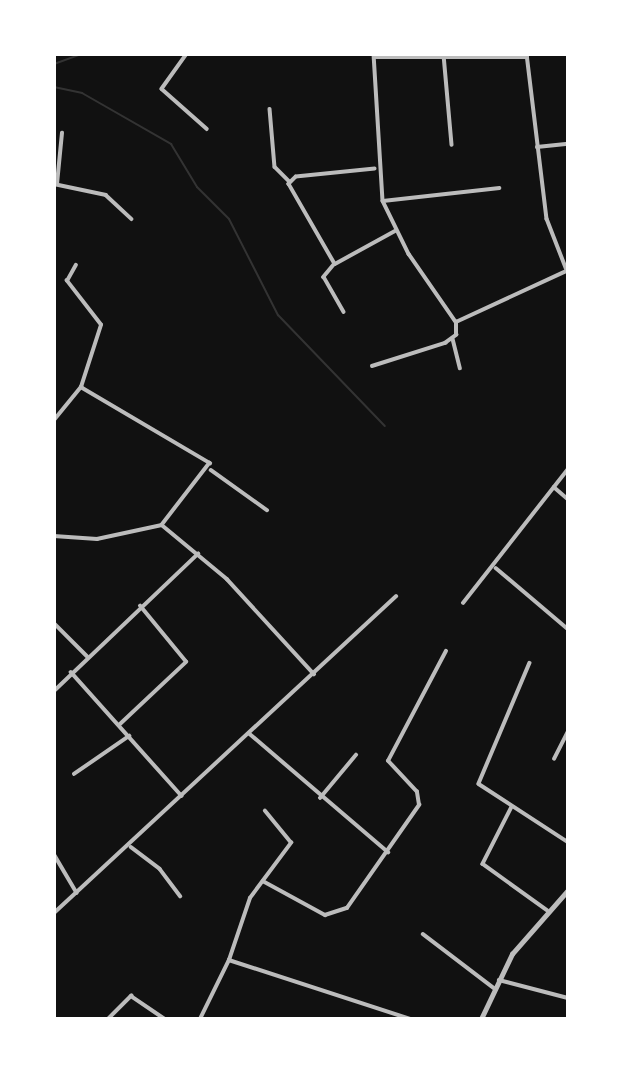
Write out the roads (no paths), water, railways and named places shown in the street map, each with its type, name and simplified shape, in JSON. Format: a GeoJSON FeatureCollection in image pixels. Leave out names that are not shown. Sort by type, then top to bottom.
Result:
{"type":"FeatureCollection","features":[{"type":"Feature","properties":{"kind":"street"},"geometry":{"type":"LineString","coordinates":[[187,54],[162,89],[207,129]]}},
{"type":"Feature","properties":{"kind":"street"},"geometry":{"type":"LineString","coordinates":[[456,322],[566,272],[549,229],[527,55],[374,55],[376,169],[383,201],[396,231],[456,322],[453,339],[460,368]]}},
{"type":"Feature","properties":{"kind":"street"},"geometry":{"type":"LineString","coordinates":[[444,55],[452,145]]}},
{"type":"Feature","properties":{"kind":"street"},"geometry":{"type":"LineString","coordinates":[[270,109],[275,167],[289,181],[335,264]]}},
{"type":"Feature","properties":{"kind":"street"},"geometry":{"type":"LineString","coordinates":[[62,133],[56,184],[106,195],[132,219]]}},
{"type":"Feature","properties":{"kind":"street"},"geometry":{"type":"LineString","coordinates":[[537,147],[568,144]]}},
{"type":"Feature","properties":{"kind":"street"},"geometry":{"type":"LineString","coordinates":[[289,181],[376,169]]}},
{"type":"Feature","properties":{"kind":"street"},"geometry":{"type":"LineString","coordinates":[[383,201],[499,188]]}},
{"type":"Feature","properties":{"kind":"street"},"geometry":{"type":"LineString","coordinates":[[344,312],[324,276],[335,264],[396,231]]}},
{"type":"Feature","properties":{"kind":"street"},"geometry":{"type":"LineString","coordinates":[[54,420],[81,387],[101,321],[68,281],[76,265]]}},
{"type":"Feature","properties":{"kind":"street"},"geometry":{"type":"LineString","coordinates":[[372,366],[453,339]]}},
{"type":"Feature","properties":{"kind":"street"},"geometry":{"type":"LineString","coordinates":[[81,387],[210,463],[211,470],[267,510]]}},
{"type":"Feature","properties":{"kind":"street"},"geometry":{"type":"LineString","coordinates":[[54,536],[97,539],[162,525],[211,470]]}},
{"type":"Feature","properties":{"kind":"street"},"geometry":{"type":"LineString","coordinates":[[463,603],[496,568],[568,470]]}},
{"type":"Feature","properties":{"kind":"street"},"geometry":{"type":"LineString","coordinates":[[554,487],[568,499]]}},
{"type":"Feature","properties":{"kind":"street"},"geometry":{"type":"LineString","coordinates":[[162,525],[198,554],[314,674]]}},
{"type":"Feature","properties":{"kind":"street"},"geometry":{"type":"LineString","coordinates":[[54,691],[87,656],[198,554]]}},
{"type":"Feature","properties":{"kind":"street"},"geometry":{"type":"LineString","coordinates":[[496,568],[568,629]]}},
{"type":"Feature","properties":{"kind":"street"},"geometry":{"type":"LineString","coordinates":[[54,913],[131,847],[396,596]]}},
{"type":"Feature","properties":{"kind":"street"},"geometry":{"type":"LineString","coordinates":[[119,725],[186,662],[140,606]]}},
{"type":"Feature","properties":{"kind":"street"},"geometry":{"type":"LineString","coordinates":[[54,622],[87,656]]}},
{"type":"Feature","properties":{"kind":"street"},"geometry":{"type":"LineString","coordinates":[[263,881],[334,915],[347,908],[412,821],[420,797],[388,761],[446,651]]}},
{"type":"Feature","properties":{"kind":"street"},"geometry":{"type":"LineString","coordinates":[[530,663],[479,779],[512,807],[568,842]]}},
{"type":"Feature","properties":{"kind":"street"},"geometry":{"type":"LineString","coordinates":[[71,672],[182,797]]}},
{"type":"Feature","properties":{"kind":"street"},"geometry":{"type":"LineString","coordinates":[[554,759],[568,732]]}},
{"type":"Feature","properties":{"kind":"street"},"geometry":{"type":"LineString","coordinates":[[250,734],[320,798],[388,852]]}},
{"type":"Feature","properties":{"kind":"street"},"geometry":{"type":"LineString","coordinates":[[74,774],[129,736]]}},
{"type":"Feature","properties":{"kind":"street"},"geometry":{"type":"LineString","coordinates":[[320,798],[356,755]]}},
{"type":"Feature","properties":{"kind":"street"},"geometry":{"type":"LineString","coordinates":[[512,807],[483,864],[547,910]]}},
{"type":"Feature","properties":{"kind":"street"},"geometry":{"type":"LineString","coordinates":[[200,1019],[263,881],[291,843],[265,811]]}},
{"type":"Feature","properties":{"kind":"street"},"geometry":{"type":"LineString","coordinates":[[131,847],[180,896]]}},
{"type":"Feature","properties":{"kind":"street"},"geometry":{"type":"LineString","coordinates":[[54,854],[77,893]]}},
{"type":"Feature","properties":{"kind":"street"},"geometry":{"type":"LineString","coordinates":[[481,1019],[499,980],[547,910],[568,890]]}},
{"type":"Feature","properties":{"kind":"street"},"geometry":{"type":"LineString","coordinates":[[423,934],[494,988]]}},
{"type":"Feature","properties":{"kind":"street"},"geometry":{"type":"LineString","coordinates":[[229,960],[411,1019]]}},
{"type":"Feature","properties":{"kind":"street"},"geometry":{"type":"LineString","coordinates":[[499,980],[568,998]]}},
{"type":"Feature","properties":{"kind":"street"},"geometry":{"type":"LineString","coordinates":[[108,1019],[131,996],[165,1019]]}},
{"type":"Feature","properties":{"kind":"waterway"},"geometry":{"type":"LineString","coordinates":[[54,64],[81,54]]}},
{"type":"Feature","properties":{"kind":"waterway"},"geometry":{"type":"LineString","coordinates":[[54,87],[82,93],[171,144],[197,187],[229,219],[278,315],[385,426]]}}]}
